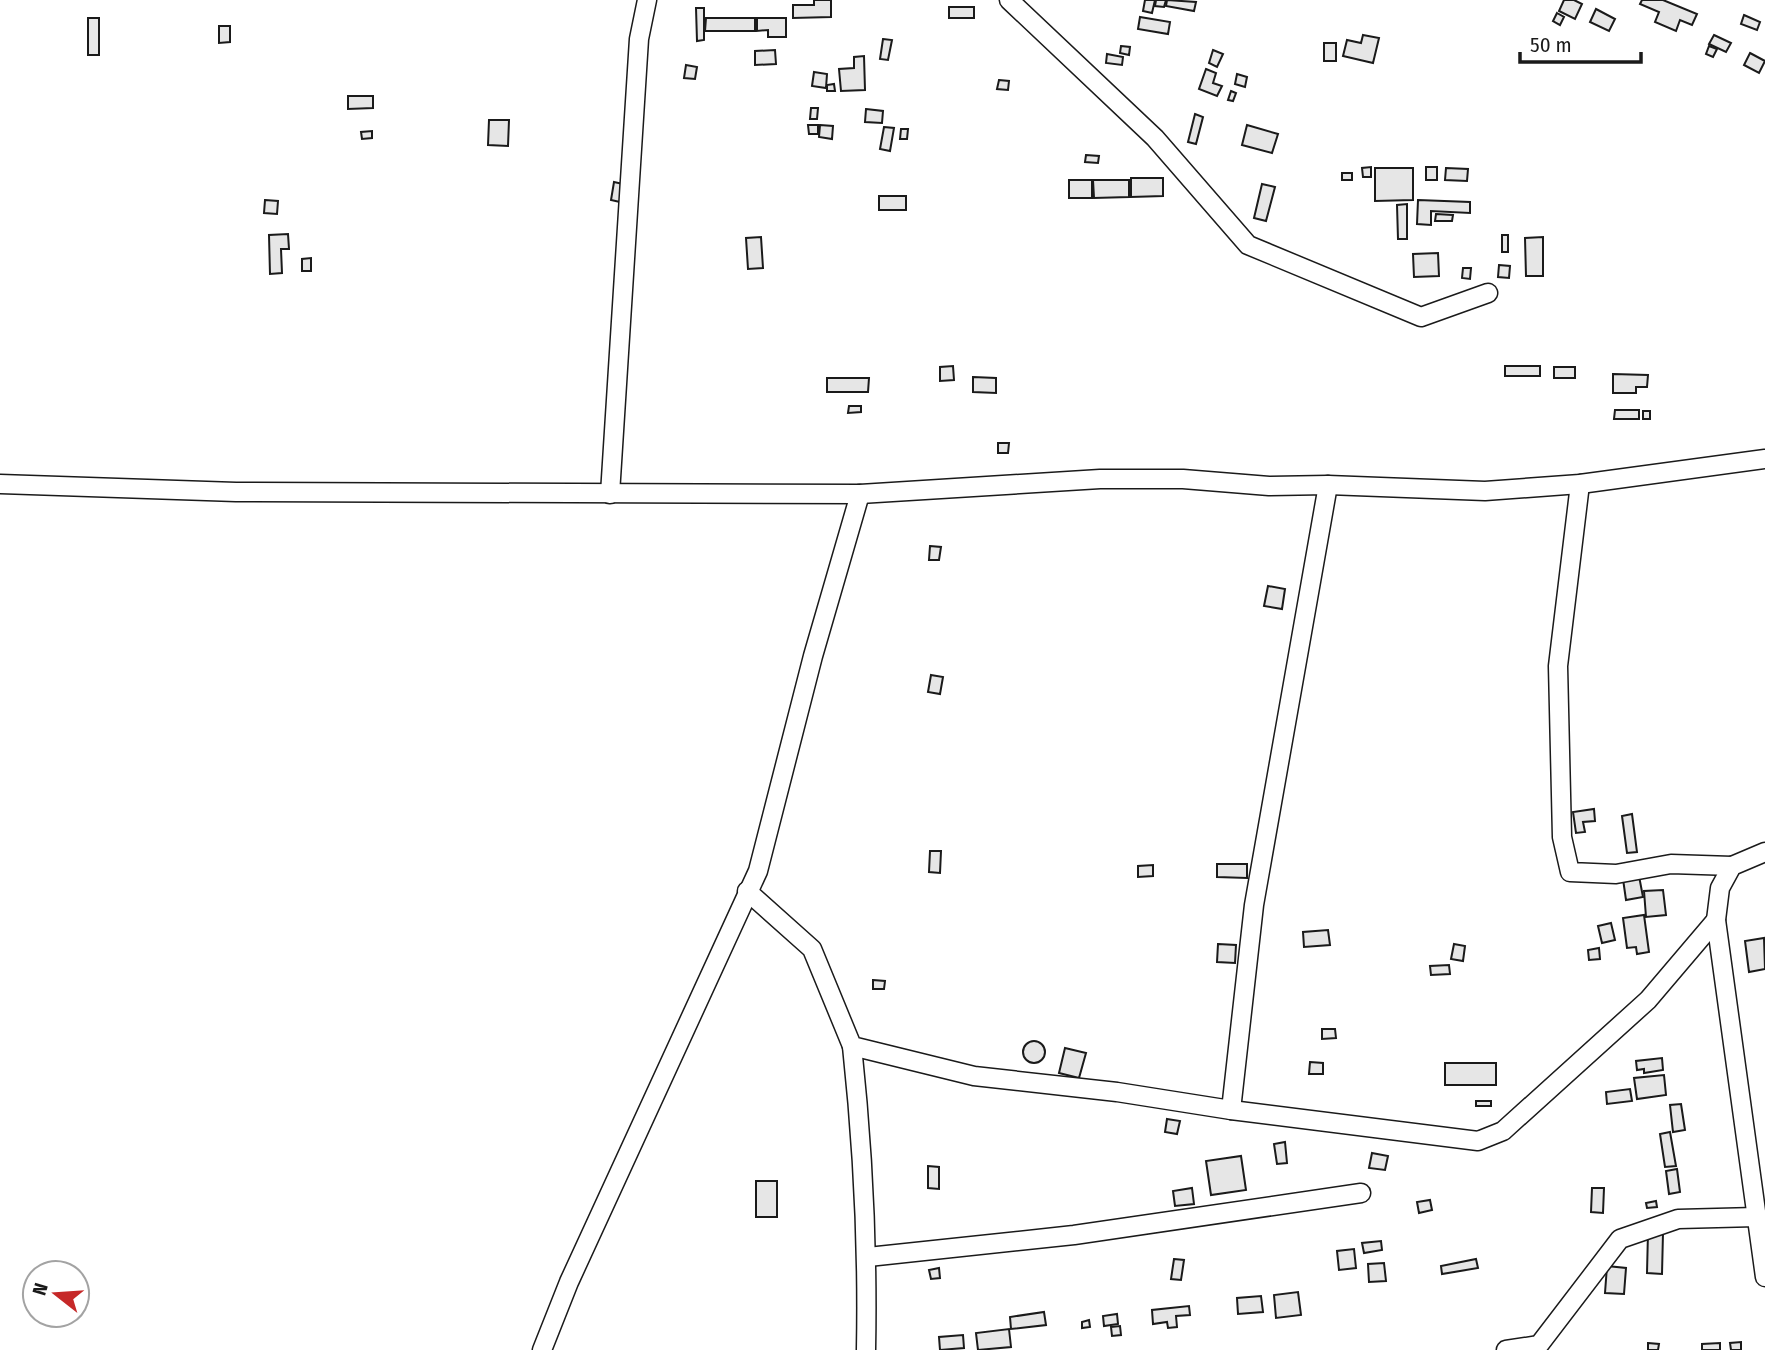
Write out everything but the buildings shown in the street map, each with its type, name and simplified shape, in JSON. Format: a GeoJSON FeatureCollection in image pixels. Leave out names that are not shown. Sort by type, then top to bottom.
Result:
{"type":"FeatureCollection","features":[{"type":"Feature","properties":{"kind":"street"},"geometry":{"type":"LineString","coordinates":[[610,494],[639,39],[647,0]]}},
{"type":"Feature","properties":{"kind":"street"},"geometry":{"type":"LineString","coordinates":[[1009,0],[1155,138],[1248,245],[1421,317],[1488,293]]}},
{"type":"Feature","properties":{"kind":"street"},"geometry":{"type":"LineString","coordinates":[[0,484],[236,492],[860,494],[1100,479],[1183,479],[1269,486],[1328,485],[1486,491],[1580,484],[1765,459]]}},
{"type":"Feature","properties":{"kind":"street"},"geometry":{"type":"LineString","coordinates":[[1580,484],[1558,666],[1562,837],[1570,872],[1616,874],[1671,864],[1732,866],[1765,852]]}},
{"type":"Feature","properties":{"kind":"street"},"geometry":{"type":"LineString","coordinates":[[1231,1110],[1254,905],[1328,485]]}},
{"type":"Feature","properties":{"kind":"street"},"geometry":{"type":"LineString","coordinates":[[542,1350],[569,1282],[758,871],[813,656],[860,494]]}},
{"type":"Feature","properties":{"kind":"street"},"geometry":{"type":"LineString","coordinates":[[1732,866],[1720,888],[1716,920],[1760,1219],[1765,1277]]}},
{"type":"Feature","properties":{"kind":"street"},"geometry":{"type":"LineString","coordinates":[[747,891],[812,950],[852,1046],[862,1139],[868,1258],[866,1350]]}},
{"type":"Feature","properties":{"kind":"street"},"geometry":{"type":"LineString","coordinates":[[852,1046],[974,1076],[1117,1092],[1231,1110],[1478,1141],[1503,1131],[1648,1000],[1716,920]]}},
{"type":"Feature","properties":{"kind":"street"},"geometry":{"type":"LineString","coordinates":[[868,1258],[1074,1235],[1361,1193]]}},
{"type":"Feature","properties":{"kind":"street"},"geometry":{"type":"LineString","coordinates":[[1506,1350],[1539,1345],[1620,1239],[1678,1219],[1760,1219]]}}]}
